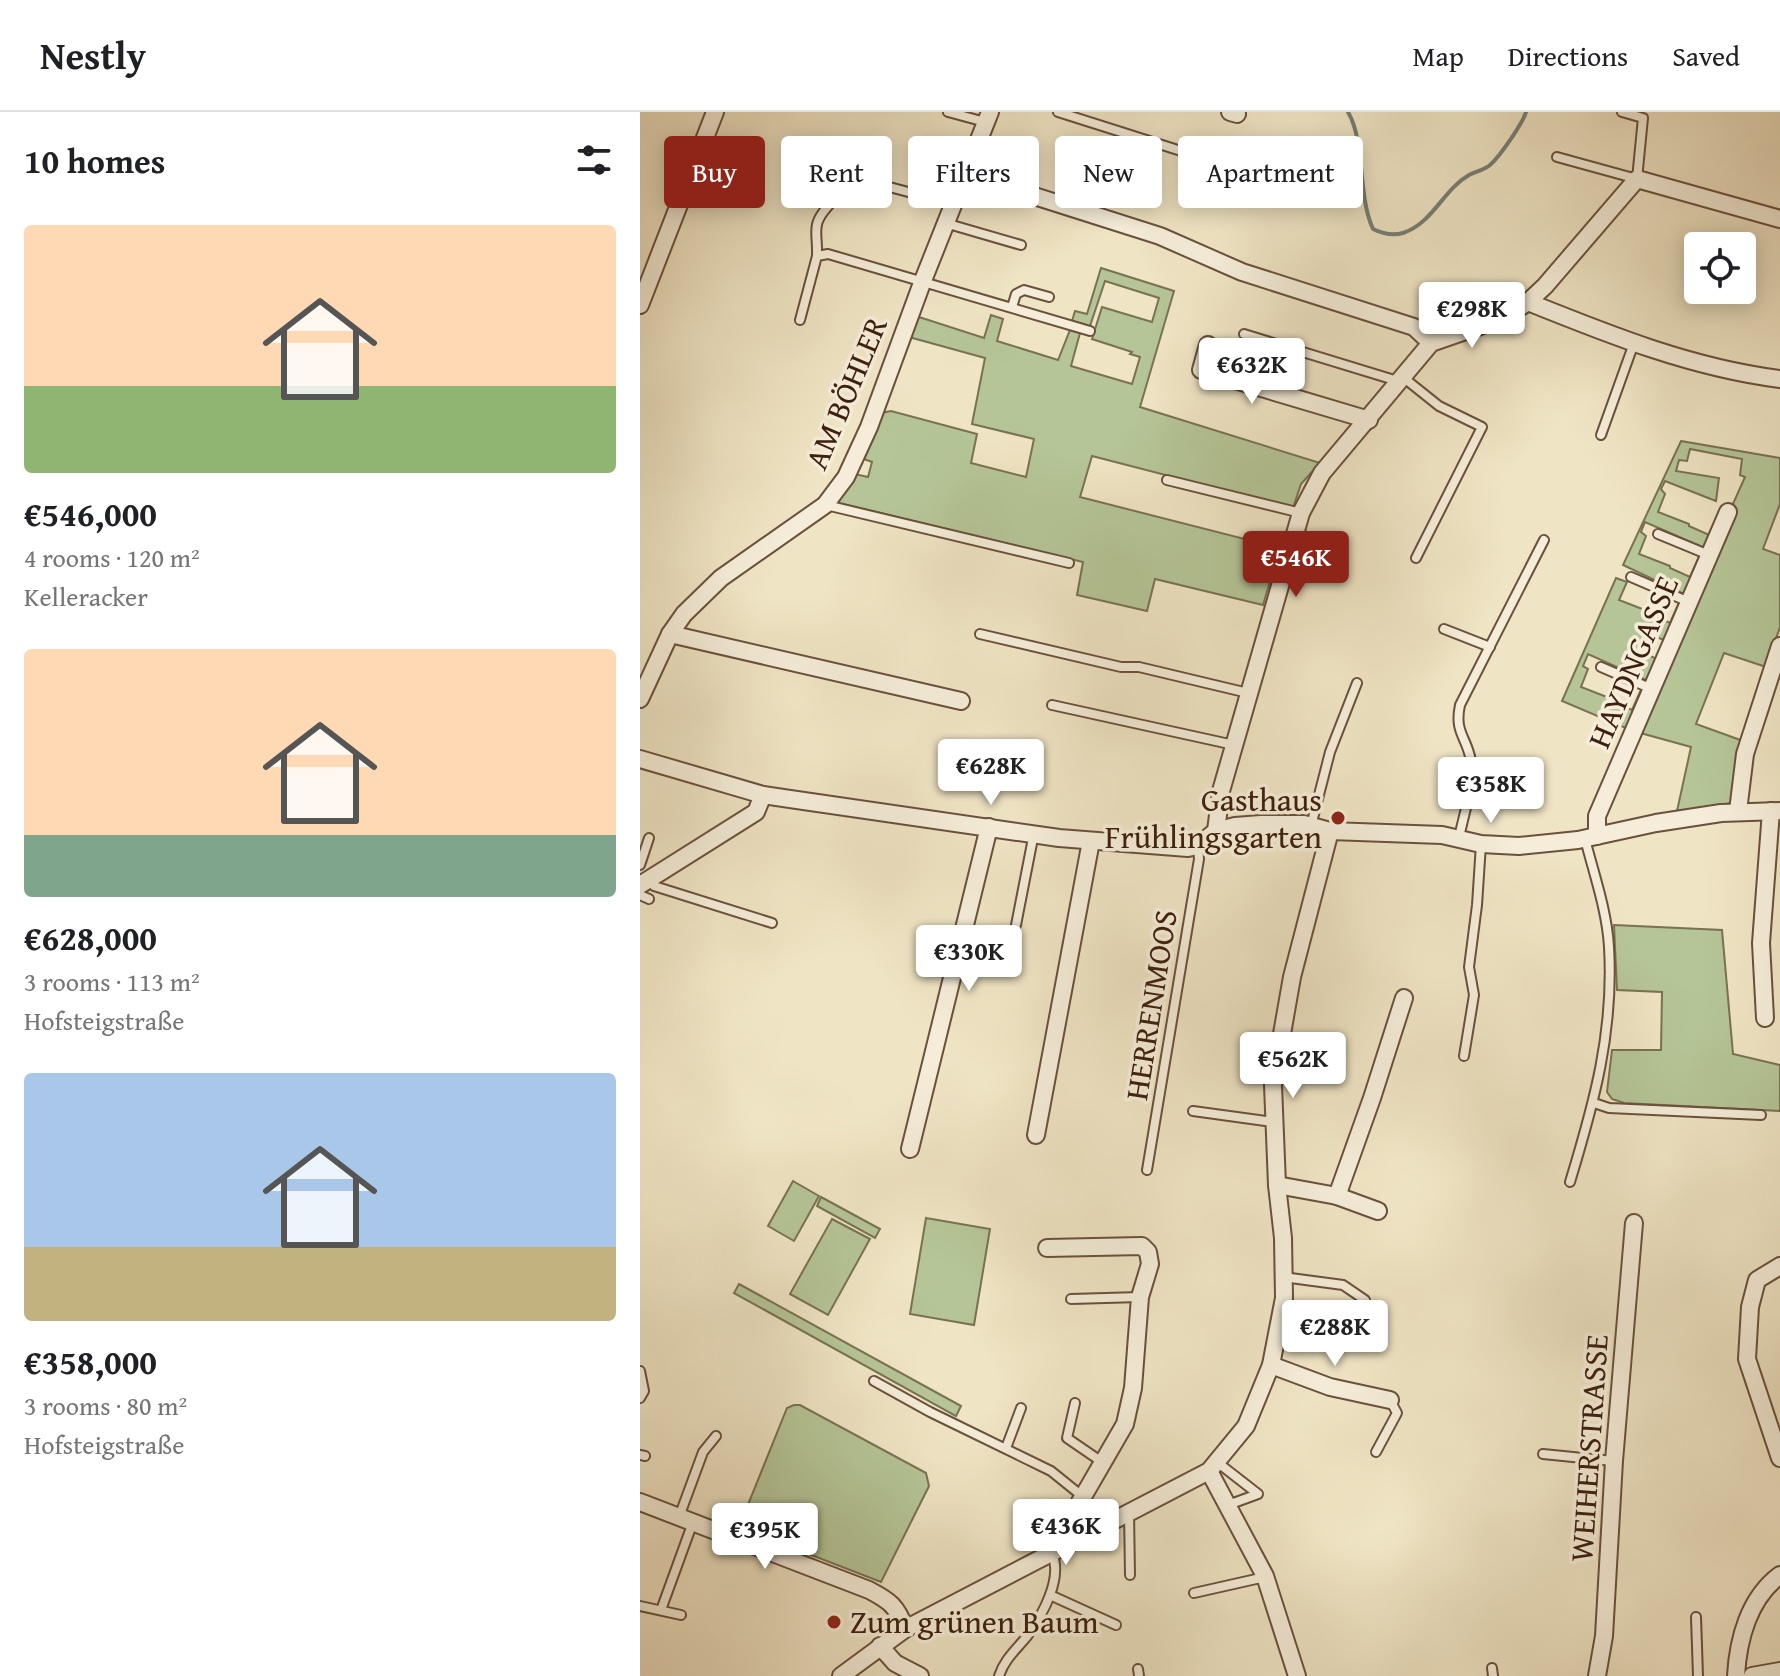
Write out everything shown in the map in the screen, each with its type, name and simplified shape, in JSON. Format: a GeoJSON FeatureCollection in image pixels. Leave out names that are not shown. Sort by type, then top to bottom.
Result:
{"type":"FeatureCollection","features":[{"type":"Feature","properties":{"kind":"street"},"geometry":{"type":"LineString","coordinates":[[640,305],[715,112]]}},
{"type":"Feature","properties":{"kind":"street","name":"AM BÖHLER"},"geometry":{"type":"LineString","coordinates":[[980,136],[988,117]]}},
{"type":"Feature","properties":{"kind":"street"},"geometry":{"type":"LineString","coordinates":[[1216,831],[1221,791],[1301,513],[1322,473],[1431,343],[1503,318],[1528,302],[1637,179],[1780,219]]}},
{"type":"Feature","properties":{"kind":"street"},"geometry":{"type":"LineString","coordinates":[[1039,198],[1163,237],[1242,272],[1414,327],[1431,343]]}},
{"type":"Feature","properties":{"kind":"street","name":"AM BÖHLER"},"geometry":{"type":"LineString","coordinates":[[640,699],[670,634],[684,614],[721,578],[825,505],[846,477],[859,452],[951,208]]}},
{"type":"Feature","properties":{"kind":"street"},"geometry":{"type":"LineString","coordinates":[[1528,302],[1634,343],[1713,368],[1780,379]]}},
{"type":"Feature","properties":{"kind":"street"},"geometry":{"type":"LineString","coordinates":[[1208,345],[1201,370],[1369,420]]}},
{"type":"Feature","properties":{"kind":"street","name":"HAYDNGASSE"},"geometry":{"type":"LineString","coordinates":[[1591,837],[1597,816],[1728,512]]}},
{"type":"Feature","properties":{"kind":"street"},"geometry":{"type":"LineString","coordinates":[[670,634],[961,701]]}},
{"type":"Feature","properties":{"kind":"street"},"geometry":{"type":"LineString","coordinates":[[1738,811],[1745,754],[1780,646]]}},
{"type":"Feature","properties":{"kind":"street"},"geometry":{"type":"LineString","coordinates":[[640,759],[763,795],[1144,847],[1198,846],[1216,831],[1261,824],[1304,824],[1330,831],[1442,835],[1481,844],[1519,846],[1591,837],[1738,811],[1775,811],[1761,943],[1765,1018]]}},
{"type":"Feature","properties":{"kind":"street"},"geometry":{"type":"LineString","coordinates":[[643,885],[756,812],[763,795]]}},
{"type":"Feature","properties":{"kind":"street"},"geometry":{"type":"LineString","coordinates":[[910,1149],[989,827]]}},
{"type":"Feature","properties":{"kind":"street"},"geometry":{"type":"LineString","coordinates":[[841,1676],[905,1629],[1213,1467],[1246,1426],[1271,1365],[1284,1298],[1273,1085],[1292,977],[1330,831]]}},
{"type":"Feature","properties":{"kind":"street"},"geometry":{"type":"LineString","coordinates":[[1036,1135],[1091,841]]}},
{"type":"Feature","properties":{"kind":"street"},"geometry":{"type":"LineString","coordinates":[[1337,1196],[1404,998]]}},
{"type":"Feature","properties":{"kind":"street"},"geometry":{"type":"LineString","coordinates":[[1277,1185],[1337,1196],[1378,1211]]}},
{"type":"Feature","properties":{"kind":"street","name":"WEIHERSTRASSE"},"geometry":{"type":"LineString","coordinates":[[1597,1676],[1604,1636],[1614,1461],[1634,1223]]}},
{"type":"Feature","properties":{"kind":"street"},"geometry":{"type":"LineString","coordinates":[[1047,1248],[1142,1246],[1148,1252],[1150,1264],[1140,1297],[1133,1388],[1125,1424],[1077,1507],[1077,1539]]}},
{"type":"Feature","properties":{"kind":"street"},"geometry":{"type":"LineString","coordinates":[[1779,1449],[1747,1359],[1750,1307],[1757,1280],[1780,1266]]}},
{"type":"Feature","properties":{"kind":"street"},"geometry":{"type":"LineString","coordinates":[[1271,1365],[1330,1387],[1390,1400]]}},
{"type":"Feature","properties":{"kind":"street"},"geometry":{"type":"LineString","coordinates":[[1213,1467],[1228,1505],[1265,1576],[1297,1676]]}},
{"type":"Feature","properties":{"kind":"street"},"geometry":{"type":"LineString","coordinates":[[640,1502],[869,1590],[899,1610],[905,1629]]}},
{"type":"Feature","properties":{"kind":"street"},"geometry":{"type":"LineString","coordinates":[[1736,1676],[1737,1653],[1753,1606],[1780,1575]]}},
{"type":"Feature","properties":{"kind":"street"},"geometry":{"type":"LineString","coordinates":[[880,1646],[895,1663],[920,1676]]}},
{"type":"Feature","properties":{"kind":"street"},"geometry":{"type":"LineString","coordinates":[[1752,1676],[1780,1671]]}},
{"type":"Feature","properties":{"kind":"lane"},"geometry":{"type":"LineString","coordinates":[[948,112],[988,117]]}},
{"type":"Feature","properties":{"kind":"lane"},"geometry":{"type":"LineString","coordinates":[[1058,112],[1178,150]]}},
{"type":"Feature","properties":{"kind":"lane"},"geometry":{"type":"LineString","coordinates":[[1557,157],[1637,179],[1643,118],[1622,112]]}},
{"type":"Feature","properties":{"kind":"lane"},"geometry":{"type":"LineString","coordinates":[[800,320],[817,256],[818,239],[814,231],[817,218],[826,208]]}},
{"type":"Feature","properties":{"kind":"lane"},"geometry":{"type":"LineString","coordinates":[[945,223],[1021,245]]}},
{"type":"Feature","properties":{"kind":"lane"},"geometry":{"type":"LineString","coordinates":[[817,256],[828,254],[913,277],[922,283],[1090,331]]}},
{"type":"Feature","properties":{"kind":"lane"},"geometry":{"type":"LineString","coordinates":[[1012,307],[1016,294],[1024,290],[1049,297]]}},
{"type":"Feature","properties":{"kind":"lane"},"geometry":{"type":"LineString","coordinates":[[1244,334],[1402,380],[1439,406],[1482,427],[1416,558]]}},
{"type":"Feature","properties":{"kind":"lane"},"geometry":{"type":"LineString","coordinates":[[1601,435],[1634,343]]}},
{"type":"Feature","properties":{"kind":"lane"},"geometry":{"type":"LineString","coordinates":[[1167,480],[1301,513]]}},
{"type":"Feature","properties":{"kind":"lane"},"geometry":{"type":"LineString","coordinates":[[825,505],[1069,563]]}},
{"type":"Feature","properties":{"kind":"lane"},"geometry":{"type":"LineString","coordinates":[[1658,534],[1709,555]]}},
{"type":"Feature","properties":{"kind":"lane"},"geometry":{"type":"LineString","coordinates":[[1459,838],[1472,763],[1459,732],[1457,720],[1460,705],[1544,540]]}},
{"type":"Feature","properties":{"kind":"lane"},"geometry":{"type":"LineString","coordinates":[[1631,577],[1689,602]]}},
{"type":"Feature","properties":{"kind":"lane"},"geometry":{"type":"LineString","coordinates":[[1444,629],[1490,647]]}},
{"type":"Feature","properties":{"kind":"lane"},"geometry":{"type":"LineString","coordinates":[[980,634],[1249,693]]}},
{"type":"Feature","properties":{"kind":"lane"},"geometry":{"type":"LineString","coordinates":[[1601,667],[1652,689]]}},
{"type":"Feature","properties":{"kind":"lane"},"geometry":{"type":"LineString","coordinates":[[1311,826],[1330,752],[1357,683]]}},
{"type":"Feature","properties":{"kind":"lane"},"geometry":{"type":"LineString","coordinates":[[1052,705],[1235,745]]}},
{"type":"Feature","properties":{"kind":"lane"},"geometry":{"type":"LineString","coordinates":[[1016,925],[1034,833]]}},
{"type":"Feature","properties":{"kind":"lane"},"geometry":{"type":"LineString","coordinates":[[1570,1182],[1594,1103],[1608,1020],[1609,945],[1591,837]]}},
{"type":"Feature","properties":{"kind":"lane"},"geometry":{"type":"LineString","coordinates":[[649,838],[643,885],[772,923]]}},
{"type":"Feature","properties":{"kind":"lane"},"geometry":{"type":"LineString","coordinates":[[1464,1056],[1474,995],[1469,967],[1481,844]]}},
{"type":"Feature","properties":{"kind":"lane","name":"HERRENMOOS"},"geometry":{"type":"LineString","coordinates":[[1147,1170],[1197,872],[1198,846]]}},
{"type":"Feature","properties":{"kind":"lane"},"geometry":{"type":"LineString","coordinates":[[1594,1103],[1609,1108],[1761,1115]]}},
{"type":"Feature","properties":{"kind":"lane"},"geometry":{"type":"LineString","coordinates":[[1193,1111],[1273,1122]]}},
{"type":"Feature","properties":{"kind":"lane"},"geometry":{"type":"LineString","coordinates":[[1283,1277],[1343,1285],[1365,1300]]}},
{"type":"Feature","properties":{"kind":"lane"},"geometry":{"type":"LineString","coordinates":[[1071,1299],[1140,1297]]}},
{"type":"Feature","properties":{"kind":"lane"},"geometry":{"type":"LineString","coordinates":[[640,1371],[644,1391],[640,1398]]}},
{"type":"Feature","properties":{"kind":"lane"},"geometry":{"type":"LineString","coordinates":[[874,1381],[1051,1471],[1082,1496]]}},
{"type":"Feature","properties":{"kind":"lane"},"geometry":{"type":"LineString","coordinates":[[1376,1452],[1397,1413],[1390,1400]]}},
{"type":"Feature","properties":{"kind":"lane"},"geometry":{"type":"LineString","coordinates":[[1075,1403],[1067,1438],[1102,1462]]}},
{"type":"Feature","properties":{"kind":"lane"},"geometry":{"type":"LineString","coordinates":[[1006,1448],[1021,1408]]}},
{"type":"Feature","properties":{"kind":"lane"},"geometry":{"type":"LineString","coordinates":[[661,1610],[703,1452],[716,1436]]}},
{"type":"Feature","properties":{"kind":"lane"},"geometry":{"type":"LineString","coordinates":[[1543,1454],[1614,1461]]}},
{"type":"Feature","properties":{"kind":"lane"},"geometry":{"type":"LineString","coordinates":[[1213,1467],[1258,1494],[1228,1505]]}},
{"type":"Feature","properties":{"kind":"lane"},"geometry":{"type":"LineString","coordinates":[[1129,1512],[1130,1575]]}},
{"type":"Feature","properties":{"kind":"lane"},"geometry":{"type":"LineString","coordinates":[[999,1676],[1006,1660],[1028,1635],[1050,1595],[1055,1560],[1052,1552]]}},
{"type":"Feature","properties":{"kind":"lane"},"geometry":{"type":"LineString","coordinates":[[1194,1593],[1265,1576]]}},
{"type":"Feature","properties":{"kind":"lane"},"geometry":{"type":"LineString","coordinates":[[1050,1595],[1116,1625]]}},
{"type":"Feature","properties":{"kind":"lane"},"geometry":{"type":"LineString","coordinates":[[640,1606],[681,1615]]}},
{"type":"Feature","properties":{"kind":"lane"},"geometry":{"type":"LineString","coordinates":[[1696,1617],[1698,1676]]}},
{"type":"Feature","properties":{"kind":"green space"},"geometry":{"type":"Polygon","coordinates":[[[1101,268],[1174,291],[1140,407],[1320,463],[1301,484],[1293,508],[1092,456],[1080,497],[1280,548],[1263,605],[1155,579],[1147,611],[1077,595],[1083,562],[835,502],[855,474],[868,477],[872,462],[861,458],[881,413],[891,411],[977,434],[971,463],[1026,477],[1034,439],[972,424],[985,358],[909,337],[916,316],[984,338],[991,315],[1003,319],[997,341],[1058,360],[1070,330],[1080,333],[1071,366],[1132,384],[1140,357],[1092,339],[1102,307],[1152,322],[1159,298],[1105,281],[1090,326],[1072,321],[1075,311],[1087,314],[1101,268]]]}},
{"type":"Feature","properties":{"kind":"green space"},"geometry":{"type":"Polygon","coordinates":[[[1681,441],[1780,458],[1780,504],[1763,549],[1780,555],[1780,627],[1766,667],[1724,653],[1696,724],[1743,741],[1732,803],[1677,811],[1691,747],[1637,732],[1736,508],[1732,506],[1745,477],[1740,475],[1742,459],[1690,449],[1687,461],[1679,460],[1676,471],[1719,478],[1716,501],[1665,481],[1661,489],[1665,494],[1658,512],[1709,535],[1717,517],[1720,518],[1707,549],[1645,522],[1641,532],[1646,536],[1639,554],[1690,577],[1698,559],[1700,562],[1686,595],[1623,565],[1681,441]]]}},
{"type":"Feature","properties":{"kind":"green space"},"geometry":{"type":"Polygon","coordinates":[[[1616,578],[1627,582],[1619,600],[1670,623],[1678,605],[1681,606],[1667,641],[1656,637],[1648,655],[1657,659],[1648,681],[1588,654],[1583,666],[1588,669],[1581,687],[1632,710],[1640,692],[1643,693],[1628,729],[1562,701],[1616,578]]]}},
{"type":"Feature","properties":{"kind":"green space"},"geometry":{"type":"Polygon","coordinates":[[[1614,925],[1722,930],[1733,1054],[1780,1065],[1780,1111],[1624,1103],[1612,1099],[1607,1092],[1612,1050],[1661,1050],[1662,992],[1617,990],[1614,925]]]}},
{"type":"Feature","properties":{"kind":"green space"},"geometry":{"type":"Polygon","coordinates":[[[793,1181],[819,1196],[794,1241],[768,1226],[793,1181]]]}},
{"type":"Feature","properties":{"kind":"green space"},"geometry":{"type":"Polygon","coordinates":[[[821,1197],[880,1229],[875,1238],[817,1206],[821,1197]]]}},
{"type":"Feature","properties":{"kind":"green space"},"geometry":{"type":"Polygon","coordinates":[[[926,1218],[990,1229],[974,1325],[910,1314],[926,1218]]]}},
{"type":"Feature","properties":{"kind":"green space"},"geometry":{"type":"Polygon","coordinates":[[[832,1219],[870,1239],[828,1315],[790,1294],[832,1219]]]}},
{"type":"Feature","properties":{"kind":"green space"},"geometry":{"type":"Polygon","coordinates":[[[739,1284],[961,1406],[956,1416],[734,1293],[739,1284]]]}},
{"type":"Feature","properties":{"kind":"green space"},"geometry":{"type":"Polygon","coordinates":[[[800,1405],[926,1473],[929,1486],[881,1582],[739,1527],[787,1408],[800,1405]]]}},
{"type":"Feature","properties":{"kind":"waterway"},"geometry":{"type":"LineString","coordinates":[[1348,112],[1357,138],[1368,215],[1373,229],[1391,234],[1403,233],[1422,222],[1460,181],[1489,166],[1511,139],[1526,112]]}},
{"type":"Feature","properties":{"kind":"place","name":"Gasthaus Frühlingsgarten"},"geometry":{"type":"Point","coordinates":[1338,818]}},
{"type":"Feature","properties":{"kind":"place","name":"Zum grünen Baum"},"geometry":{"type":"Point","coordinates":[834,1622]}}]}
